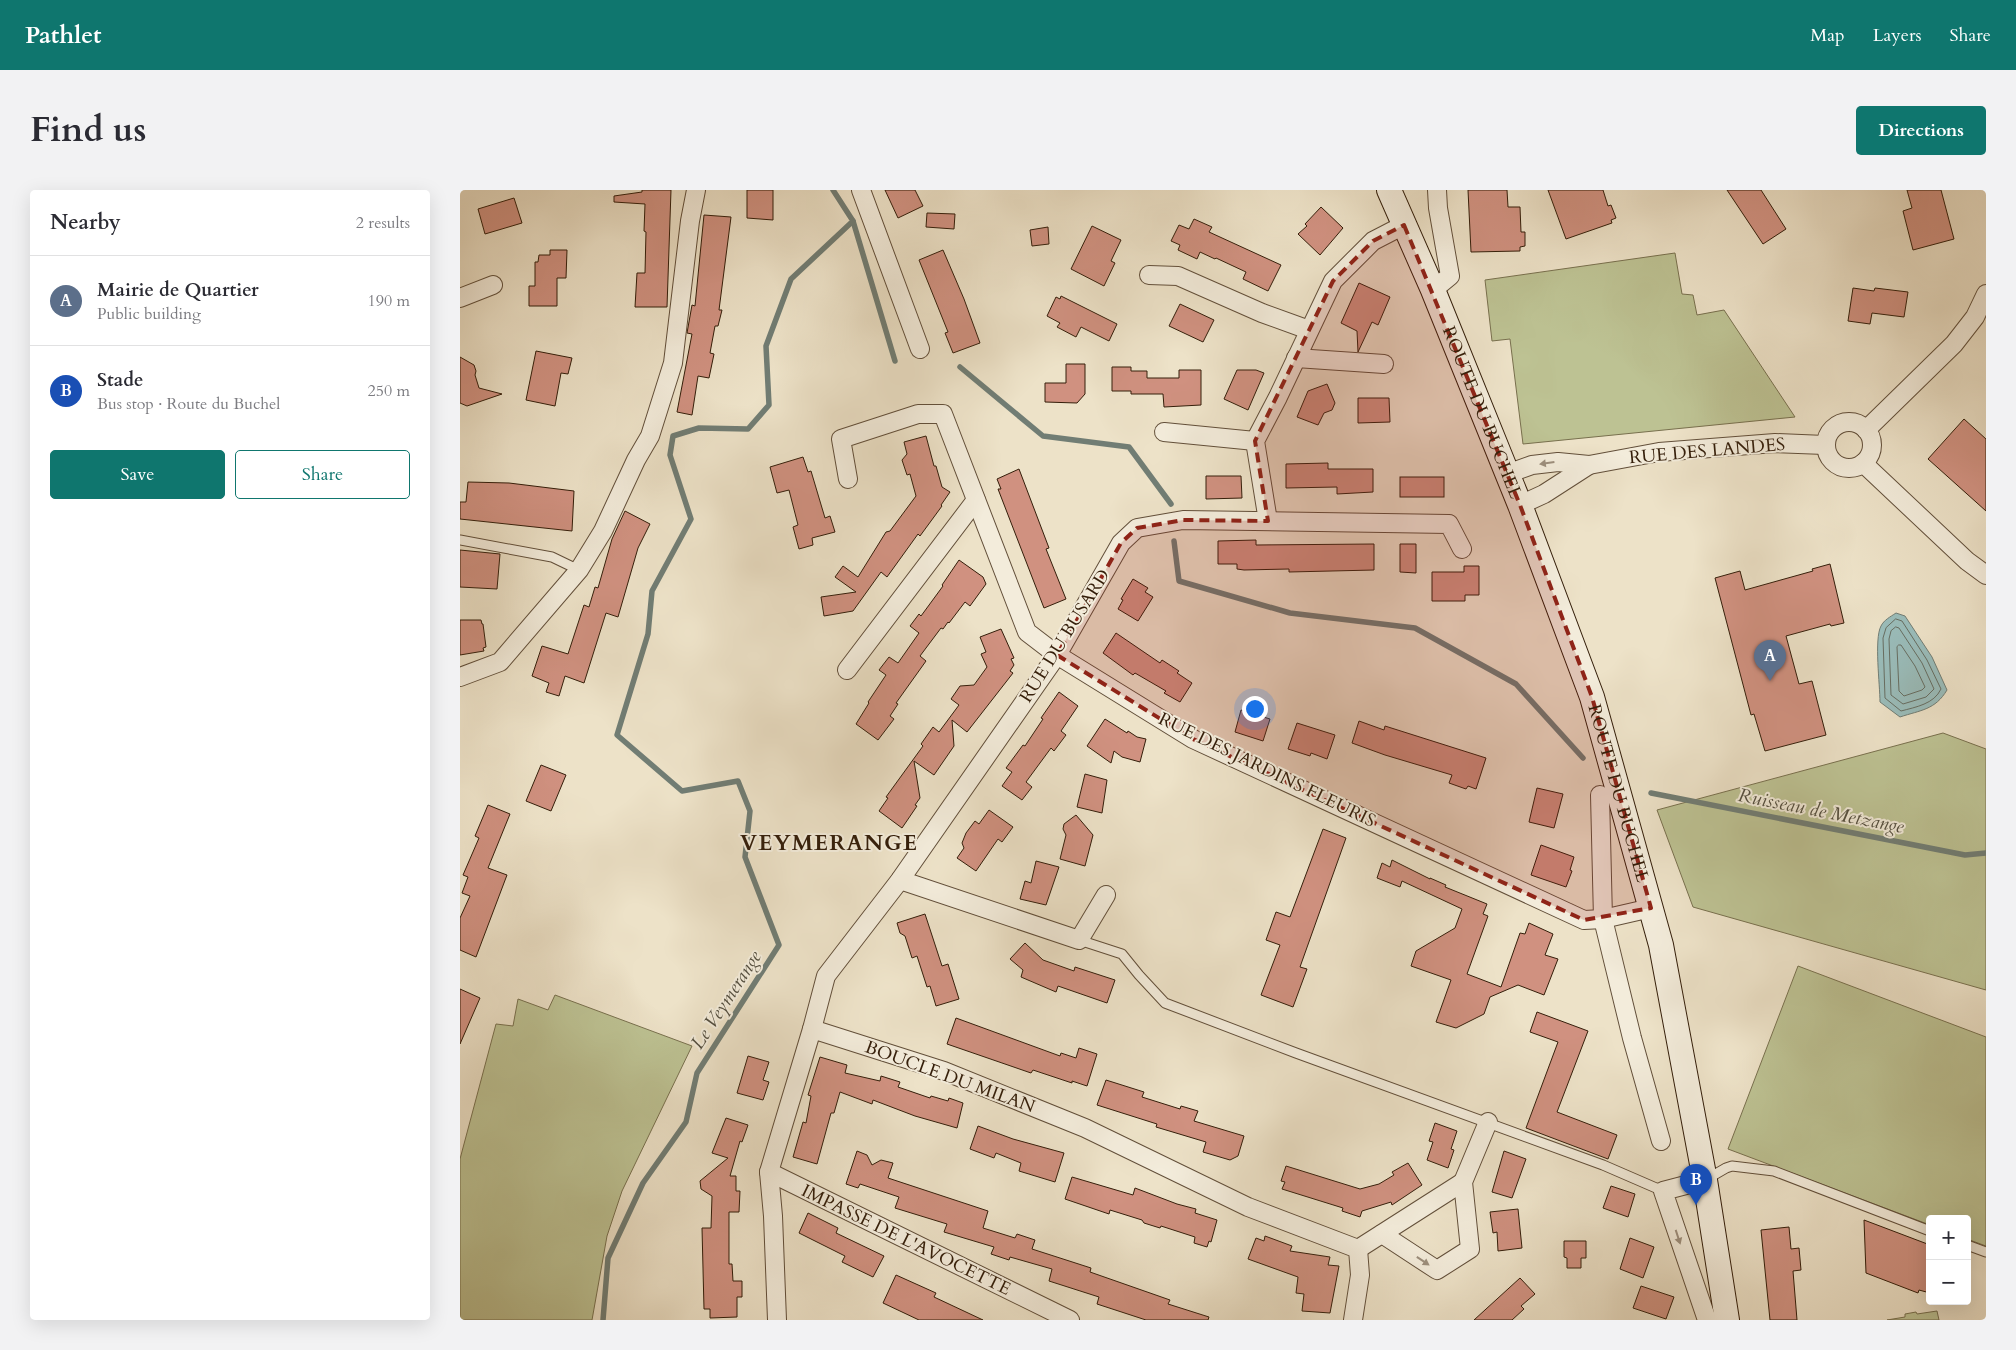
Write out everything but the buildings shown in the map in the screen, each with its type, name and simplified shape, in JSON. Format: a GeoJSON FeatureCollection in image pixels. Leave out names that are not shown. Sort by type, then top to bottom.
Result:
{"type":"FeatureCollection","features":[{"type":"Feature","properties":{"kind":"main road","name":"ROUTE DU BUCHEL"},"geometry":{"type":"LineString","coordinates":[[1389,190],[1433,290],[1520,505],[1592,697],[1660,945],[1705,1180],[1727,1320]]}},
{"type":"Feature","properties":{"kind":"street"},"geometry":{"type":"LineString","coordinates":[[460,677],[500,662],[579,570],[603,531],[650,436],[673,363],[690,221],[696,190]]}},
{"type":"Feature","properties":{"kind":"street"},"geometry":{"type":"LineString","coordinates":[[861,190],[920,349]]}},
{"type":"Feature","properties":{"kind":"street"},"geometry":{"type":"LineString","coordinates":[[1433,290],[1450,276],[1438,208],[1437,190]]}},
{"type":"Feature","properties":{"kind":"street"},"geometry":{"type":"LineString","coordinates":[[1268,521],[1255,441],[1333,281],[1373,241],[1404,225]]}},
{"type":"Feature","properties":{"kind":"street"},"geometry":{"type":"LineString","coordinates":[[1149,275],[1178,276],[1262,313],[1309,330]]}},
{"type":"Feature","properties":{"kind":"street"},"geometry":{"type":"LineString","coordinates":[[460,298],[493,285]]}},
{"type":"Feature","properties":{"kind":"street"},"geometry":{"type":"LineString","coordinates":[[1866,430],[1954,344],[1975,317],[1986,294]]}},
{"type":"Feature","properties":{"kind":"street"},"geometry":{"type":"LineString","coordinates":[[1296,358],[1384,364]]}},
{"type":"Feature","properties":{"kind":"street","name":"RUE DES JARDINS FLEURIS"},"geometry":{"type":"LineString","coordinates":[[848,479],[841,439],[918,414],[943,414],[1027,632],[1057,655],[1193,739],[1584,920],[1603,919],[1651,908]]}},
{"type":"Feature","properties":{"kind":"street"},"geometry":{"type":"LineString","coordinates":[[1852,422],[1866,430],[1872,445],[1870,453],[1863,463],[1853,468],[1837,465],[1831,460],[1825,445],[1827,438],[1837,425],[1852,422]]}},
{"type":"Feature","properties":{"kind":"street"},"geometry":{"type":"LineString","coordinates":[[1164,432],[1255,441]]}},
{"type":"Feature","properties":{"kind":"street","name":"RUE DES LANDES"},"geometry":{"type":"LineString","coordinates":[[1507,474],[1532,465],[1558,462],[1589,465],[1659,452],[1775,443],[1825,445]]}},
{"type":"Feature","properties":{"kind":"street"},"geometry":{"type":"LineString","coordinates":[[1863,463],[1967,561],[1986,575]]}},
{"type":"Feature","properties":{"kind":"street","name":"RUE DES LANDES"},"geometry":{"type":"LineString","coordinates":[[1520,505],[1544,494],[1589,465]]}},
{"type":"Feature","properties":{"kind":"street"},"geometry":{"type":"LineString","coordinates":[[847,670],[976,500]]}},
{"type":"Feature","properties":{"kind":"street","name":"RUE DU BUSARD"},"geometry":{"type":"LineString","coordinates":[[812,1030],[826,976],[900,880],[1057,655],[1121,543],[1137,528],[1183,520],[1449,524],[1462,549]]}},
{"type":"Feature","properties":{"kind":"street","name":"ROUTE DU BUCHEL"},"geometry":{"type":"LineString","coordinates":[[1600,795],[1603,919],[1632,1038],[1660,1141]]}},
{"type":"Feature","properties":{"kind":"street"},"geometry":{"type":"LineString","coordinates":[[900,880],[1079,940],[1106,895]]}},
{"type":"Feature","properties":{"kind":"street"},"geometry":{"type":"LineString","coordinates":[[777,1320],[773,1216],[769,1172],[812,1030]]}},
{"type":"Feature","properties":{"kind":"street","name":"BOUCLE DU MILAN"},"geometry":{"type":"LineString","coordinates":[[812,1030],[944,1071],[1059,1117],[1248,1207],[1358,1249]]}},
{"type":"Feature","properties":{"kind":"street"},"geometry":{"type":"LineString","coordinates":[[1382,1234],[1436,1270],[1470,1248],[1463,1182],[1488,1122]]}},
{"type":"Feature","properties":{"kind":"street","name":"IMPASSE DE L'AVOCETTE"},"geometry":{"type":"LineString","coordinates":[[769,1172],[1070,1320]]}},
{"type":"Feature","properties":{"kind":"street"},"geometry":{"type":"LineString","coordinates":[[1705,1180],[1663,1191],[1707,1320]]}},
{"type":"Feature","properties":{"kind":"street"},"geometry":{"type":"LineString","coordinates":[[1353,1320],[1360,1275],[1358,1249],[1463,1182]]}},
{"type":"Feature","properties":{"kind":"lane"},"geometry":{"type":"LineString","coordinates":[[460,540],[552,557],[579,570]]}},
{"type":"Feature","properties":{"kind":"lane"},"geometry":{"type":"LineString","coordinates":[[1079,940],[1122,954],[1138,975],[1165,1003],[1603,1165],[1663,1191]]}},
{"type":"Feature","properties":{"kind":"lane"},"geometry":{"type":"LineString","coordinates":[[1705,1180],[1732,1166],[1774,1171],[1926,1229]]}},
{"type":"Feature","properties":{"kind":"lane"},"geometry":{"type":"LineString","coordinates":[[1971,1246],[1986,1252]]}},
{"type":"Feature","properties":{"kind":"highlighted area"},"geometry":{"type":"Polygon","coordinates":[[[1404,225],[1520,505],[1592,697],[1651,908],[1584,920],[1193,739],[1057,655],[1121,543],[1137,528],[1183,520],[1268,521],[1255,441],[1333,281],[1373,241],[1404,225]]]}},
{"type":"Feature","properties":{"kind":"green space"},"geometry":{"type":"Polygon","coordinates":[[[1675,253],[1682,294],[1693,295],[1697,315],[1724,310],[1795,417],[1523,444],[1510,339],[1492,341],[1485,280],[1675,253]]]}},
{"type":"Feature","properties":{"kind":"green space"},"geometry":{"type":"Polygon","coordinates":[[[1943,733],[1986,749],[1986,990],[1693,907],[1657,810],[1943,733]]]}},
{"type":"Feature","properties":{"kind":"green space"},"geometry":{"type":"Polygon","coordinates":[[[1798,966],[1986,1037],[1986,1246],[1971,1240],[1971,1215],[1926,1215],[1926,1223],[1728,1149],[1798,966]]]}},
{"type":"Feature","properties":{"kind":"green space"},"geometry":{"type":"Polygon","coordinates":[[[555,995],[692,1046],[622,1191],[607,1236],[592,1320],[460,1320],[460,1159],[496,1024],[513,1026],[518,999],[548,1010],[555,995]]]}},
{"type":"Feature","properties":{"kind":"green space"},"geometry":{"type":"Polygon","coordinates":[[[1937,1311],[1939,1320],[1887,1320],[1905,1317],[1905,1314],[1916,1312],[1917,1314],[1937,1311]]]}},
{"type":"Feature","properties":{"kind":"water"},"geometry":{"type":"Polygon","coordinates":[[[1896,613],[1905,616],[1932,657],[1947,690],[1938,702],[1921,711],[1900,717],[1880,702],[1878,662],[1878,641],[1881,626],[1885,620],[1896,613]]]}},
{"type":"Feature","properties":{"kind":"waterway","name":"Le Veymerange"},"geometry":{"type":"LineString","coordinates":[[603,1320],[608,1258],[643,1183],[686,1122],[697,1073],[779,945],[745,857],[750,811],[738,781],[682,791],[617,735],[648,634],[652,591],[691,519],[670,455],[673,436],[699,428],[748,429],[769,405],[766,346],[791,279],[853,221],[833,190]]}},
{"type":"Feature","properties":{"kind":"waterway","name":"Ruisseau de Metzange"},"geometry":{"type":"LineString","coordinates":[[853,221],[895,361]]}},
{"type":"Feature","properties":{"kind":"waterway","name":"Ruisseau de Metzange"},"geometry":{"type":"LineString","coordinates":[[960,367],[1043,436],[1129,447],[1171,504]]}},
{"type":"Feature","properties":{"kind":"waterway","name":"Ruisseau de Metzange"},"geometry":{"type":"LineString","coordinates":[[1174,541],[1179,581],[1290,613],[1415,628],[1516,684],[1583,758]]}},
{"type":"Feature","properties":{"kind":"waterway","name":"Ruisseau de Metzange"},"geometry":{"type":"LineString","coordinates":[[1651,793],[1965,855],[1986,853]]}},
{"type":"Feature","properties":{"kind":"place","name":"Mairie de Quartier"},"geometry":{"type":"Point","coordinates":[1770,681]}},
{"type":"Feature","properties":{"kind":"place","name":"Stade"},"geometry":{"type":"Point","coordinates":[1696,1205]}},
{"type":"Feature","properties":{"kind":"district","name":"VEYMERANGE"},"geometry":{"type":"Point","coordinates":[829,843]}}]}
